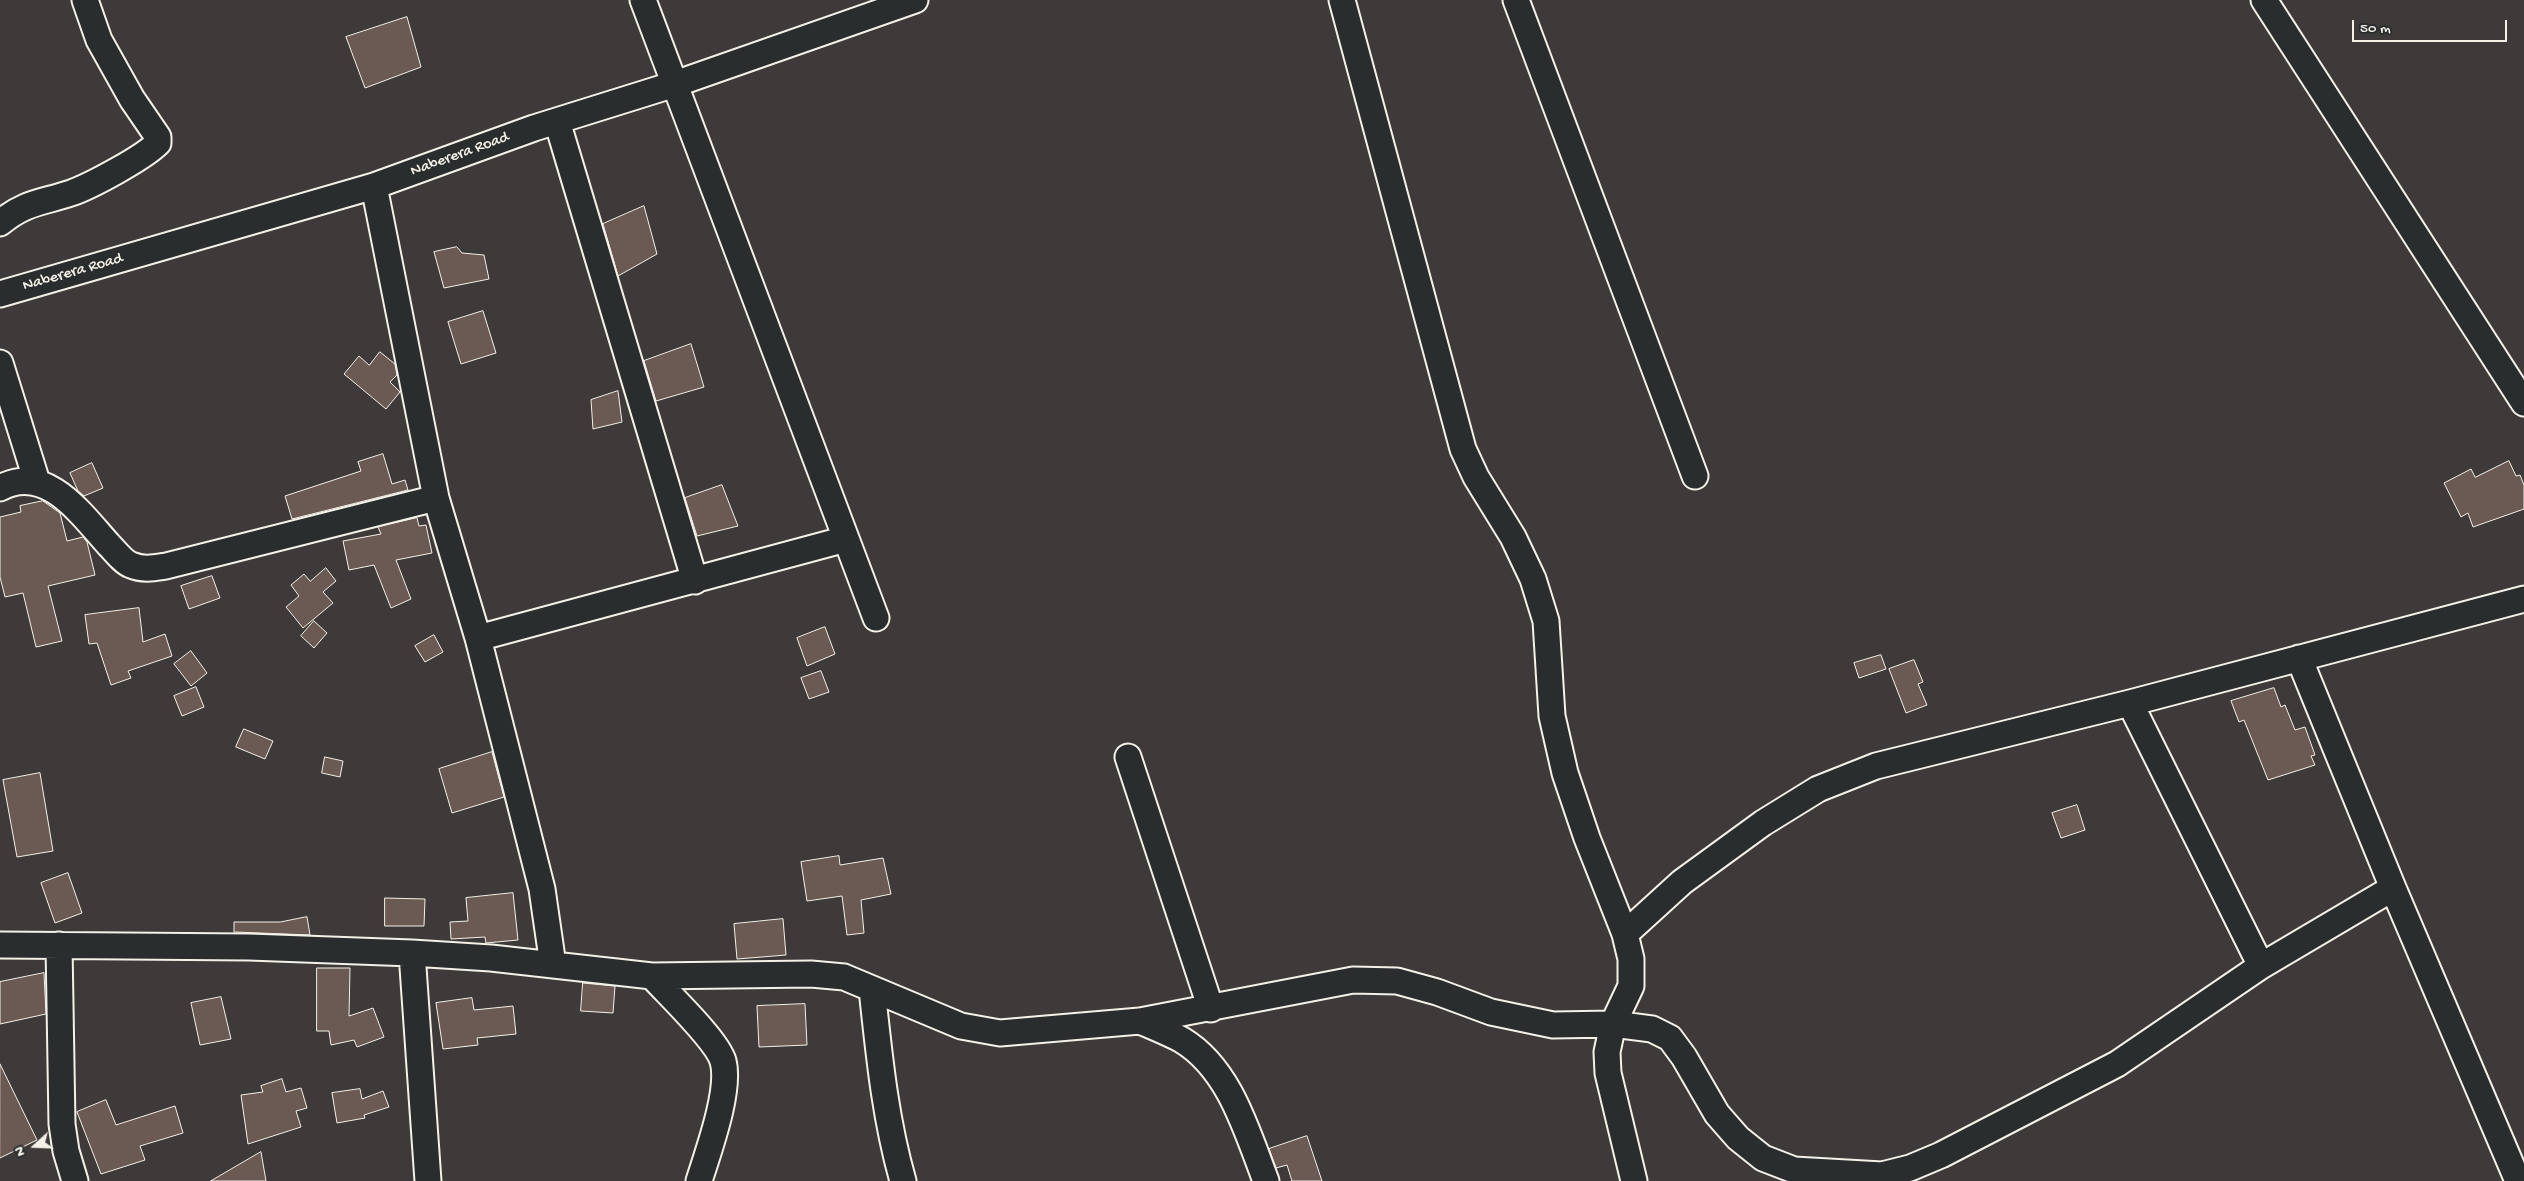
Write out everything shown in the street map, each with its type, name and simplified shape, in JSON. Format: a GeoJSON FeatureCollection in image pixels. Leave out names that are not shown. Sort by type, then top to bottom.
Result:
{"type":"FeatureCollection","features":[{"type":"Feature","properties":{"kind":"street"},"geometry":{"type":"LineString","coordinates":[[0,223],[27,204],[72,192],[138,159],[158,143],[158,137],[132,99],[99,40],[86,0]]}},
{"type":"Feature","properties":{"kind":"street"},"geometry":{"type":"LineString","coordinates":[[643,0],[876,618]]}},
{"type":"Feature","properties":{"kind":"street","name":"Naberera Road"},"geometry":{"type":"LineString","coordinates":[[0,294],[374,186],[557,121],[675,84],[915,0]]}},
{"type":"Feature","properties":{"kind":"street"},"geometry":{"type":"LineString","coordinates":[[1342,0],[1463,448],[1476,477],[1513,537],[1525,562],[1546,621],[1552,716],[1565,773],[1587,838],[1625,934],[1631,959],[1631,986],[1613,1024],[1607,1052],[1608,1073],[1634,1181]]}},
{"type":"Feature","properties":{"kind":"street"},"geometry":{"type":"LineString","coordinates":[[1516,0],[1695,476]]}},
{"type":"Feature","properties":{"kind":"street"},"geometry":{"type":"LineString","coordinates":[[2264,0],[2524,404]]}},
{"type":"Feature","properties":{"kind":"street"},"geometry":{"type":"LineString","coordinates":[[557,121],[695,581]]}},
{"type":"Feature","properties":{"kind":"street"},"geometry":{"type":"LineString","coordinates":[[374,186],[436,498],[478,638],[542,889],[553,965]]}},
{"type":"Feature","properties":{"kind":"street"},"geometry":{"type":"LineString","coordinates":[[0,363],[37,482]]}},
{"type":"Feature","properties":{"kind":"street"},"geometry":{"type":"LineString","coordinates":[[0,488],[11,482],[37,482],[65,497],[129,565],[145,569],[166,566],[436,498]]}},
{"type":"Feature","properties":{"kind":"street"},"geometry":{"type":"LineString","coordinates":[[478,638],[846,539]]}},
{"type":"Feature","properties":{"kind":"street"},"geometry":{"type":"LineString","coordinates":[[1625,934],[1682,882],[1763,823],[1818,789],[1876,766],[2130,703],[2524,599]]}},
{"type":"Feature","properties":{"kind":"street"},"geometry":{"type":"LineString","coordinates":[[2299,658],[2393,888],[2518,1181]]}},
{"type":"Feature","properties":{"kind":"street"},"geometry":{"type":"LineString","coordinates":[[2130,703],[2261,966]]}},
{"type":"Feature","properties":{"kind":"street"},"geometry":{"type":"LineString","coordinates":[[1128,757],[1211,1009]]}},
{"type":"Feature","properties":{"kind":"street"},"geometry":{"type":"LineString","coordinates":[[0,945],[412,953],[553,965],[652,976],[811,974],[844,977],[961,1026],[1000,1033],[1140,1021],[1211,1009],[1353,980],[1388,981],[1437,992],[1491,1012],[1553,1025],[1613,1024],[1652,1029],[1670,1038],[1684,1057],[1698,1086],[1717,1114],[1738,1138],[1763,1158],[1794,1170],[1882,1175],[1910,1168],[1941,1155],[2117,1064],[2261,966],[2393,888]]}},
{"type":"Feature","properties":{"kind":"street"},"geometry":{"type":"LineString","coordinates":[[58,945],[62,1124],[66,1151],[75,1181]]}},
{"type":"Feature","properties":{"kind":"street"},"geometry":{"type":"LineString","coordinates":[[412,953],[428,1181]]}},
{"type":"Feature","properties":{"kind":"street"},"geometry":{"type":"LineString","coordinates":[[652,976],[710,1040],[723,1060],[724,1085],[714,1130],[699,1181]]}},
{"type":"Feature","properties":{"kind":"street"},"geometry":{"type":"LineString","coordinates":[[872,989],[882,1081],[894,1150],[903,1181]]}},
{"type":"Feature","properties":{"kind":"street"},"geometry":{"type":"LineString","coordinates":[[1140,1021],[1183,1041],[1210,1064],[1236,1107],[1266,1181]]}},
{"type":"Feature","properties":{"kind":"building"},"geometry":{"type":"Polygon","coordinates":[[[407,17],[421,67],[365,88],[346,37],[407,17]]]}},
{"type":"Feature","properties":{"kind":"building"},"geometry":{"type":"Polygon","coordinates":[[[644,206],[657,254],[618,276],[603,224],[644,206]]]}},
{"type":"Feature","properties":{"kind":"building"},"geometry":{"type":"Polygon","coordinates":[[[457,247],[462,253],[484,255],[489,279],[444,288],[434,252],[457,247]]]}},
{"type":"Feature","properties":{"kind":"building"},"geometry":{"type":"Polygon","coordinates":[[[483,311],[496,353],[461,364],[448,322],[483,311]]]}},
{"type":"Feature","properties":{"kind":"building"},"geometry":{"type":"Polygon","coordinates":[[[691,344],[704,387],[656,401],[644,361],[691,344]]]}},
{"type":"Feature","properties":{"kind":"building"},"geometry":{"type":"Polygon","coordinates":[[[380,352],[395,364],[397,375],[390,382],[400,392],[386,409],[344,374],[359,356],[369,365],[380,352]]]}},
{"type":"Feature","properties":{"kind":"building"},"geometry":{"type":"Polygon","coordinates":[[[618,391],[622,422],[593,429],[591,400],[618,391]]]}},
{"type":"Feature","properties":{"kind":"building"},"geometry":{"type":"Polygon","coordinates":[[[383,454],[392,484],[405,480],[408,490],[292,519],[285,496],[361,471],[358,462],[383,454]]]}},
{"type":"Feature","properties":{"kind":"building"},"geometry":{"type":"Polygon","coordinates":[[[2509,461],[2516,476],[2520,475],[2524,485],[2524,509],[2473,527],[2468,513],[2461,517],[2444,483],[2471,469],[2475,477],[2509,461]]]}},
{"type":"Feature","properties":{"kind":"building"},"geometry":{"type":"Polygon","coordinates":[[[92,463],[103,488],[84,496],[78,491],[70,473],[92,463]]]}},
{"type":"Feature","properties":{"kind":"building"},"geometry":{"type":"Polygon","coordinates":[[[722,485],[738,526],[697,536],[685,498],[722,485]]]}},
{"type":"Feature","properties":{"kind":"building"},"geometry":{"type":"Polygon","coordinates":[[[43,501],[60,513],[67,541],[83,537],[87,542],[95,575],[48,586],[62,641],[36,647],[23,593],[5,597],[0,577],[0,517],[21,512],[20,506],[43,501]]]}},
{"type":"Feature","properties":{"kind":"building"},"geometry":{"type":"Polygon","coordinates":[[[417,518],[419,526],[426,525],[432,553],[396,560],[411,599],[391,608],[374,565],[349,570],[343,541],[381,534],[378,527],[417,518]]]}},
{"type":"Feature","properties":{"kind":"building"},"geometry":{"type":"Polygon","coordinates":[[[326,568],[336,581],[323,592],[333,603],[303,628],[286,607],[299,596],[291,585],[304,574],[310,581],[326,568]]]}},
{"type":"Feature","properties":{"kind":"building"},"geometry":{"type":"Polygon","coordinates":[[[212,576],[220,598],[189,609],[181,586],[212,576]]]}},
{"type":"Feature","properties":{"kind":"building"},"geometry":{"type":"Polygon","coordinates":[[[139,608],[143,642],[165,634],[172,656],[128,671],[131,678],[111,685],[97,643],[89,644],[85,615],[139,608]]]}},
{"type":"Feature","properties":{"kind":"building"},"geometry":{"type":"Polygon","coordinates":[[[314,621],[327,633],[314,648],[301,636],[314,621]]]}},
{"type":"Feature","properties":{"kind":"building"},"geometry":{"type":"Polygon","coordinates":[[[825,627],[835,654],[807,666],[797,638],[825,627]]]}},
{"type":"Feature","properties":{"kind":"building"},"geometry":{"type":"Polygon","coordinates":[[[434,635],[443,652],[425,662],[415,646],[434,635]]]}},
{"type":"Feature","properties":{"kind":"building"},"geometry":{"type":"Polygon","coordinates":[[[191,651],[207,673],[191,686],[174,664],[191,651]]]}},
{"type":"Feature","properties":{"kind":"building"},"geometry":{"type":"Polygon","coordinates":[[[1881,655],[1886,669],[1859,678],[1854,663],[1881,655]]]}},
{"type":"Feature","properties":{"kind":"building"},"geometry":{"type":"Polygon","coordinates":[[[1914,660],[1923,682],[1918,684],[1927,705],[1906,713],[1889,669],[1914,660]]]}},
{"type":"Feature","properties":{"kind":"building"},"geometry":{"type":"Polygon","coordinates":[[[821,671],[829,692],[809,699],[801,678],[821,671]]]}},
{"type":"Feature","properties":{"kind":"building"},"geometry":{"type":"Polygon","coordinates":[[[196,687],[204,707],[182,716],[174,696],[196,687]]]}},
{"type":"Feature","properties":{"kind":"building"},"geometry":{"type":"Polygon","coordinates":[[[2274,688],[2281,707],[2285,705],[2295,730],[2305,727],[2315,755],[2311,756],[2315,765],[2268,780],[2244,720],[2239,722],[2231,701],[2274,688]]]}},
{"type":"Feature","properties":{"kind":"building"},"geometry":{"type":"Polygon","coordinates":[[[244,729],[273,741],[265,759],[236,747],[244,729]]]}},
{"type":"Feature","properties":{"kind":"building"},"geometry":{"type":"Polygon","coordinates":[[[492,752],[504,797],[452,813],[439,769],[492,752]]]}},
{"type":"Feature","properties":{"kind":"building"},"geometry":{"type":"Polygon","coordinates":[[[325,757],[343,761],[340,777],[322,773],[325,757]]]}},
{"type":"Feature","properties":{"kind":"building"},"geometry":{"type":"Polygon","coordinates":[[[40,773],[53,851],[17,857],[3,780],[40,773]]]}},
{"type":"Feature","properties":{"kind":"building"},"geometry":{"type":"Polygon","coordinates":[[[2077,805],[2085,830],[2061,838],[2052,813],[2077,805]]]}},
{"type":"Feature","properties":{"kind":"building"},"geometry":{"type":"Polygon","coordinates":[[[839,856],[840,865],[883,858],[891,894],[861,900],[864,933],[847,935],[842,896],[807,901],[801,862],[839,856]]]}},
{"type":"Feature","properties":{"kind":"building"},"geometry":{"type":"Polygon","coordinates":[[[68,873],[82,913],[55,923],[41,883],[68,873]]]}},
{"type":"Feature","properties":{"kind":"building"},"geometry":{"type":"Polygon","coordinates":[[[513,893],[518,940],[486,943],[485,937],[451,939],[450,922],[468,921],[466,898],[513,893]]]}},
{"type":"Feature","properties":{"kind":"building"},"geometry":{"type":"Polygon","coordinates":[[[385,898],[425,899],[424,926],[385,926],[385,898]]]}},
{"type":"Feature","properties":{"kind":"building"},"geometry":{"type":"Polygon","coordinates":[[[307,917],[310,935],[234,932],[234,922],[280,922],[307,917]]]}},
{"type":"Feature","properties":{"kind":"building"},"geometry":{"type":"Polygon","coordinates":[[[783,919],[786,955],[737,959],[734,924],[783,919]]]}},
{"type":"Feature","properties":{"kind":"building"},"geometry":{"type":"Polygon","coordinates":[[[317,968],[350,968],[349,1016],[373,1008],[384,1037],[357,1047],[354,1040],[331,1045],[329,1031],[317,1031],[317,968]]]}},
{"type":"Feature","properties":{"kind":"building"},"geometry":{"type":"Polygon","coordinates":[[[44,973],[46,1014],[0,1024],[0,982],[44,973]]]}},
{"type":"Feature","properties":{"kind":"building"},"geometry":{"type":"Polygon","coordinates":[[[583,983],[615,986],[613,1013],[581,1011],[583,983]]]}},
{"type":"Feature","properties":{"kind":"building"},"geometry":{"type":"Polygon","coordinates":[[[221,997],[231,1039],[200,1045],[191,1003],[221,997]]]}},
{"type":"Feature","properties":{"kind":"building"},"geometry":{"type":"Polygon","coordinates":[[[472,998],[474,1010],[513,1006],[516,1034],[477,1038],[478,1045],[443,1049],[436,1003],[472,998]]]}},
{"type":"Feature","properties":{"kind":"building"},"geometry":{"type":"Polygon","coordinates":[[[805,1004],[807,1045],[759,1047],[757,1006],[805,1004]]]}},
{"type":"Feature","properties":{"kind":"building"},"geometry":{"type":"Polygon","coordinates":[[[0,1064],[37,1140],[0,1158],[0,1064]]]}},
{"type":"Feature","properties":{"kind":"building"},"geometry":{"type":"Polygon","coordinates":[[[282,1079],[286,1092],[301,1088],[307,1108],[296,1111],[301,1127],[248,1144],[241,1095],[263,1092],[261,1086],[282,1079]]]}},
{"type":"Feature","properties":{"kind":"building"},"geometry":{"type":"Polygon","coordinates":[[[360,1089],[362,1099],[383,1091],[389,1107],[364,1115],[365,1118],[337,1123],[332,1093],[360,1089]]]}},
{"type":"Feature","properties":{"kind":"building"},"geometry":{"type":"Polygon","coordinates":[[[106,1100],[116,1125],[175,1106],[183,1133],[140,1146],[145,1160],[101,1174],[77,1112],[106,1100]]]}},
{"type":"Feature","properties":{"kind":"building"},"geometry":{"type":"Polygon","coordinates":[[[1307,1136],[1322,1181],[1292,1181],[1287,1165],[1276,1168],[1269,1149],[1307,1136]]]}},
{"type":"Feature","properties":{"kind":"building"},"geometry":{"type":"Polygon","coordinates":[[[261,1152],[266,1181],[211,1181],[261,1152]]]}}]}
